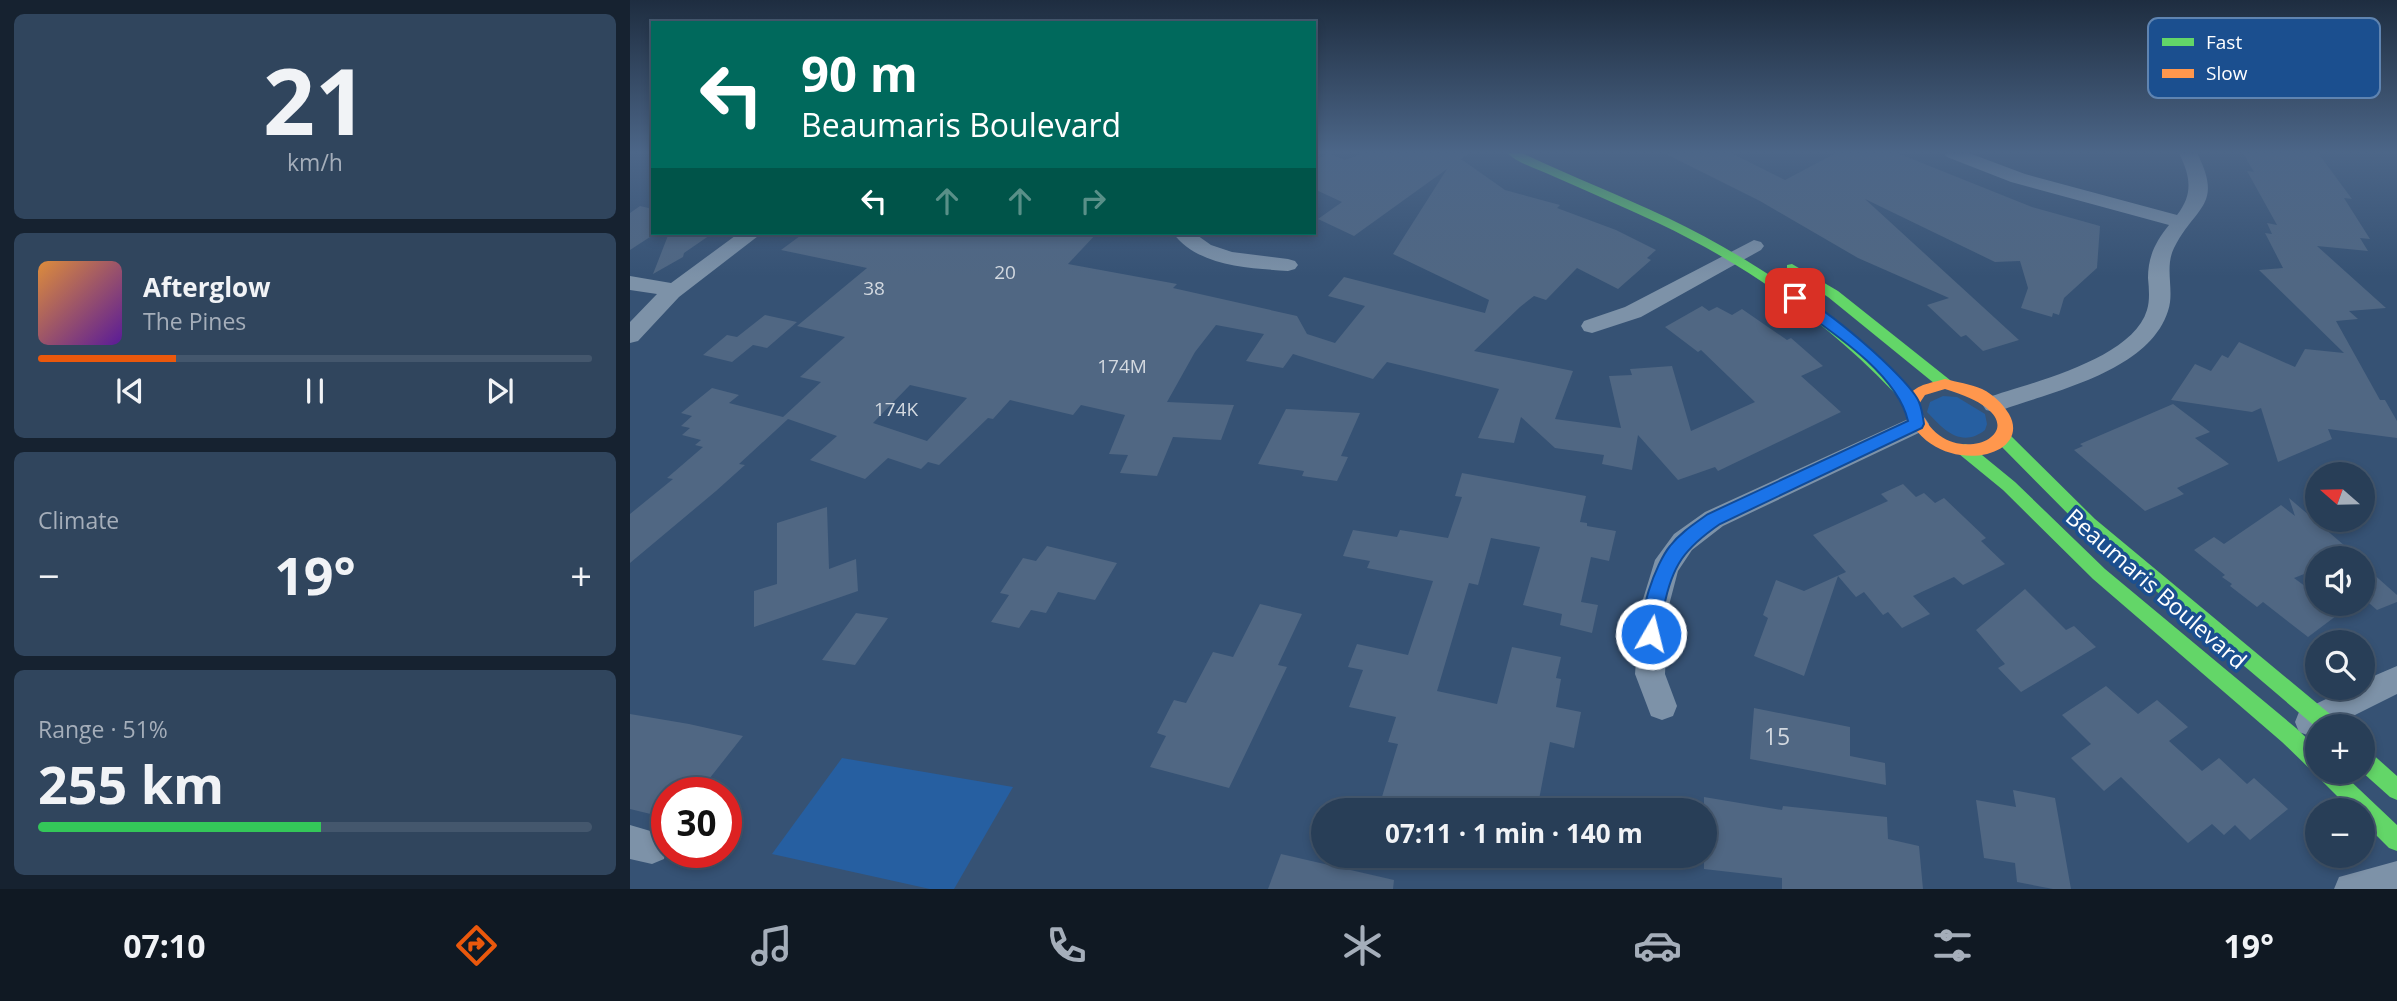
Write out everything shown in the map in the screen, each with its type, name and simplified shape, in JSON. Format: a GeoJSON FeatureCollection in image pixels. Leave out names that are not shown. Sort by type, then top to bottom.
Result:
{"type":"FeatureCollection","features":[{"type":"Feature","properties":{"kind":"street"},"geometry":{"type":"LineString","coordinates":[[1604,194],[1665,222],[1733,258],[1836,328],[1890,375],[1933,439],[1965,450],[1983,450],[2003,438],[2005,421],[1994,404],[1971,390],[1945,384],[1843,303],[1765,253],[1731,235]]}},
{"type":"Feature","properties":{"kind":"street"},"geometry":{"type":"LineString","coordinates":[[2079,194],[2182,222]]}},
{"type":"Feature","properties":{"kind":"street"},"geometry":{"type":"LineString","coordinates":[[1994,404],[2106,363],[2134,346],[2150,327],[2157,311],[2160,256],[2200,194]]}},
{"type":"Feature","properties":{"kind":"street"},"geometry":{"type":"LineString","coordinates":[[630,336],[674,290],[749,235]]}},
{"type":"Feature","properties":{"kind":"street"},"geometry":{"type":"LineString","coordinates":[[1185,235],[1193,243],[1214,253],[1237,259],[1288,265]]}},
{"type":"Feature","properties":{"kind":"street"},"geometry":{"type":"LineString","coordinates":[[1592,326],[1633,312],[1733,258],[1765,253]]}},
{"type":"Feature","properties":{"kind":"street"},"geometry":{"type":"LineString","coordinates":[[630,284],[674,290]]}},
{"type":"Feature","properties":{"kind":"street"},"geometry":{"type":"LineString","coordinates":[[1662,706],[1650,674],[1654,609],[1665,568],[1683,542],[1714,519],[1914,413],[1920,391],[1945,384]]}},
{"type":"Feature","properties":{"kind":"street","name":"Beaumaris Boulevard"},"geometry":{"type":"LineString","coordinates":[[2003,438],[2089,524],[2316,714]]}},
{"type":"Feature","properties":{"kind":"street","name":"Beaumaris Boulevard"},"geometry":{"type":"LineString","coordinates":[[1965,450],[2009,486],[2099,574],[2305,750]]}},
{"type":"Feature","properties":{"kind":"street"},"geometry":{"type":"LineString","coordinates":[[2336,714],[2397,679]]}},
{"type":"Feature","properties":{"kind":"street"},"geometry":{"type":"LineString","coordinates":[[2289,735],[2305,729]]}},
{"type":"Feature","properties":{"kind":"street"},"geometry":{"type":"LineString","coordinates":[[2375,770],[2397,790]]}},
{"type":"Feature","properties":{"kind":"street"},"geometry":{"type":"LineString","coordinates":[[2339,784],[2397,840]]}},
{"type":"Feature","properties":{"kind":"street"},"geometry":{"type":"LineString","coordinates":[[2351,889],[2397,878]]}},
{"type":"Feature","properties":{"kind":"shaded area"},"geometry":{"type":"Polygon","coordinates":[[[1943,396],[1957,397],[1985,414],[1985,430],[1968,438],[1953,434],[1939,425],[1927,412],[1930,402],[1943,396]]]}},
{"type":"Feature","properties":{"kind":"shaded area"},"geometry":{"type":"Polygon","coordinates":[[[842,758],[1013,787],[954,889],[930,889],[772,854],[842,758]]]}},
{"type":"Feature","properties":{"kind":"building"},"geometry":{"type":"Polygon","coordinates":[[[1326,194],[1412,194],[1354,236],[1318,219],[1342,202],[1326,194]]]}},
{"type":"Feature","properties":{"kind":"building"},"geometry":{"type":"Polygon","coordinates":[[[1431,194],[1521,194],[1560,205],[1557,208],[1616,230],[1656,250],[1647,258],[1651,260],[1618,289],[1577,268],[1546,300],[1534,296],[1474,351],[1573,371],[1555,419],[1621,428],[1609,376],[1632,375],[1630,369],[1672,366],[1691,431],[1755,402],[1701,350],[1698,352],[1665,327],[1702,306],[1709,311],[1717,307],[1732,315],[1742,309],[1787,340],[1791,338],[1823,366],[1801,376],[1841,412],[1718,471],[1715,467],[1678,480],[1638,435],[1632,470],[1602,464],[1604,455],[1555,448],[1521,417],[1514,443],[1478,438],[1499,389],[1387,362],[1373,379],[1293,354],[1283,368],[1246,361],[1264,334],[1216,325],[1195,352],[1167,402],[1234,405],[1221,440],[1173,437],[1157,476],[1120,473],[1128,455],[1109,454],[1125,415],[1081,405],[1073,415],[1010,400],[993,419],[988,418],[939,465],[928,462],[921,469],[888,458],[865,479],[810,460],[837,436],[788,419],[739,464],[745,465],[630,563],[630,514],[673,479],[667,478],[703,447],[695,445],[701,440],[682,435],[690,428],[681,426],[692,416],[681,413],[712,388],[739,395],[729,403],[783,417],[821,382],[800,377],[845,337],[797,326],[867,268],[781,250],[801,235],[1095,235],[1068,264],[1177,284],[1173,288],[1297,316],[1307,334],[1335,343],[1365,306],[1328,296],[1344,277],[1485,313],[1489,300],[1393,254],[1431,194]],[[910,385],[873,423],[927,441],[967,398],[910,385]]]}},
{"type":"Feature","properties":{"kind":"building"},"geometry":{"type":"Polygon","coordinates":[[[1747,194],[2001,194],[2032,207],[2100,226],[2097,268],[2064,298],[2059,315],[2053,313],[2052,317],[2021,308],[2028,288],[2020,261],[1995,262],[1865,199],[2019,340],[1983,351],[1966,335],[1961,337],[1927,305],[1949,298],[1858,258],[1747,194]]]}},
{"type":"Feature","properties":{"kind":"building"},"geometry":{"type":"Polygon","coordinates":[[[2260,194],[2349,194],[2352,199],[2344,198],[2370,239],[2360,238],[2368,251],[2317,246],[2386,308],[2349,311],[2358,319],[2336,321],[2380,400],[2385,400],[2397,421],[2397,438],[2328,429],[2332,439],[2278,462],[2261,408],[2252,412],[2171,400],[2195,364],[2211,371],[2222,355],[2228,358],[2239,342],[2295,367],[2305,349],[2344,353],[2259,270],[2283,268],[2265,233],[2272,234],[2267,223],[2277,225],[2260,194]]]}},
{"type":"Feature","properties":{"kind":"building"},"geometry":{"type":"Polygon","coordinates":[[[640,206],[651,209],[653,235],[630,250],[630,213],[640,206]]]}},
{"type":"Feature","properties":{"kind":"building"},"geometry":{"type":"Polygon","coordinates":[[[668,235],[710,235],[684,253],[683,257],[653,274],[668,235]]]}},
{"type":"Feature","properties":{"kind":"building"},"geometry":{"type":"Polygon","coordinates":[[[765,315],[797,322],[767,348],[753,345],[732,362],[703,355],[727,335],[737,337],[765,315]]]}},
{"type":"Feature","properties":{"kind":"building"},"geometry":{"type":"Polygon","coordinates":[[[2173,404],[2210,432],[2195,438],[2229,464],[2177,488],[2184,494],[2145,511],[2074,450],[2083,446],[2080,444],[2173,404]]]}},
{"type":"Feature","properties":{"kind":"building"},"geometry":{"type":"Polygon","coordinates":[[[1286,409],[1360,413],[1341,456],[1348,457],[1337,481],[1302,476],[1304,471],[1258,464],[1286,409]]]}},
{"type":"Feature","properties":{"kind":"building"},"geometry":{"type":"Polygon","coordinates":[[[1462,473],[1586,496],[1580,522],[1587,523],[1587,526],[1616,531],[1609,561],[1591,557],[1581,602],[1598,605],[1592,633],[1560,625],[1562,614],[1523,605],[1540,547],[1491,538],[1478,585],[1469,583],[1437,691],[1497,704],[1512,647],[1561,657],[1556,678],[1561,679],[1556,707],[1581,712],[1574,748],[1550,742],[1539,798],[1382,798],[1398,744],[1388,742],[1396,717],[1349,707],[1363,670],[1348,667],[1357,644],[1408,655],[1433,581],[1367,568],[1370,561],[1343,556],[1353,530],[1397,537],[1400,530],[1448,538],[1462,497],[1455,496],[1462,473]]]}},
{"type":"Feature","properties":{"kind":"building"},"geometry":{"type":"Polygon","coordinates":[[[1903,484],[1916,497],[1924,493],[1935,503],[1944,498],[1986,538],[1981,541],[2005,564],[1963,585],[1954,577],[1913,596],[1930,614],[1902,628],[1888,612],[1883,615],[1864,592],[1856,597],[1838,576],[1804,676],[1754,656],[1768,618],[1763,615],[1776,580],[1804,591],[1846,572],[1813,535],[1888,501],[1881,494],[1903,484]]]}},
{"type":"Feature","properties":{"kind":"building"},"geometry":{"type":"Polygon","coordinates":[[[2289,498],[2305,512],[2305,532],[2329,532],[2345,546],[2305,546],[2305,574],[2294,578],[2305,586],[2305,616],[2336,616],[2317,630],[2305,630],[2305,635],[2263,602],[2257,607],[2230,586],[2232,584],[2222,577],[2225,575],[2194,550],[2214,537],[2224,544],[2281,505],[2295,516],[2289,498]]]}},
{"type":"Feature","properties":{"kind":"building"},"geometry":{"type":"Polygon","coordinates":[[[827,507],[829,569],[856,559],[858,591],[754,627],[754,591],[777,584],[777,523],[827,507]]]}},
{"type":"Feature","properties":{"kind":"building"},"geometry":{"type":"Polygon","coordinates":[[[1047,546],[1117,563],[1095,600],[1058,592],[1046,613],[1031,610],[1019,628],[991,622],[1009,595],[1000,593],[1023,558],[1036,561],[1047,546]]]}},
{"type":"Feature","properties":{"kind":"building"},"geometry":{"type":"Polygon","coordinates":[[[2375,576],[2397,595],[2397,602],[2377,610],[2375,576]]]}},
{"type":"Feature","properties":{"kind":"building"},"geometry":{"type":"Polygon","coordinates":[[[2025,589],[2066,630],[2074,626],[2096,647],[2021,692],[1998,668],[2005,664],[1976,630],[2025,589]]]}},
{"type":"Feature","properties":{"kind":"building"},"geometry":{"type":"Polygon","coordinates":[[[1260,604],[1302,614],[1278,665],[1287,667],[1229,788],[1150,767],[1166,736],[1157,733],[1174,700],[1186,703],[1213,652],[1233,657],[1260,604]]]}},
{"type":"Feature","properties":{"kind":"building"},"geometry":{"type":"Polygon","coordinates":[[[856,613],[888,618],[855,665],[822,660],[856,613]]]}},
{"type":"Feature","properties":{"kind":"building"},"geometry":{"type":"Polygon","coordinates":[[[2106,686],[2138,714],[2157,700],[2188,727],[2169,741],[2202,771],[2219,758],[2247,784],[2254,778],[2288,809],[2250,840],[2235,825],[2224,835],[2212,824],[2188,843],[2121,777],[2104,791],[2071,758],[2091,744],[2062,715],[2106,686]]]}},
{"type":"Feature","properties":{"kind":"building"},"geometry":{"type":"Polygon","coordinates":[[[1754,708],[1850,727],[1850,756],[1885,763],[1886,785],[1750,759],[1754,708]]]}},
{"type":"Feature","properties":{"kind":"building"},"geometry":{"type":"Polygon","coordinates":[[[630,714],[743,736],[711,777],[651,777],[651,814],[630,809],[630,714]]]}},
{"type":"Feature","properties":{"kind":"building"},"geometry":{"type":"Polygon","coordinates":[[[2013,790],[2055,798],[2071,889],[2053,889],[2017,882],[2015,863],[1984,858],[1976,800],[2016,807],[2013,790]]]}},
{"type":"Feature","properties":{"kind":"building"},"geometry":{"type":"Polygon","coordinates":[[[1717,799],[1782,810],[1783,806],[1887,817],[1888,839],[1919,846],[1923,889],[1782,889],[1782,878],[1704,869],[1717,868],[1717,799]]]}},
{"type":"Feature","properties":{"kind":"building"},"geometry":{"type":"Polygon","coordinates":[[[1281,854],[1311,861],[1311,868],[1342,868],[1394,880],[1393,889],[1268,889],[1281,854]]]}},
{"type":"Feature","properties":{"kind":"traffic: fast"},"geometry":{"type":"LineString","coordinates":[[1604,194],[1699,238],[1766,277],[1828,322],[1885,373],[1912,402]]}},
{"type":"Feature","properties":{"kind":"traffic: fast"},"geometry":{"type":"LineString","coordinates":[[1792,268],[1833,294],[1945,384]]}},
{"type":"Feature","properties":{"kind":"traffic: fast"},"geometry":{"type":"LineString","coordinates":[[2003,438],[2089,524],[2315,714]]}},
{"type":"Feature","properties":{"kind":"traffic: fast"},"geometry":{"type":"LineString","coordinates":[[1965,450],[2009,486],[2099,574],[2305,750]]}},
{"type":"Feature","properties":{"kind":"traffic: fast"},"geometry":{"type":"LineString","coordinates":[[2375,770],[2397,790]]}},
{"type":"Feature","properties":{"kind":"traffic: fast"},"geometry":{"type":"LineString","coordinates":[[2339,784],[2397,840]]}},
{"type":"Feature","properties":{"kind":"traffic: slow"},"geometry":{"type":"LineString","coordinates":[[1945,384],[1977,393],[1996,406],[2004,420],[2004,434],[1995,445],[1980,451],[1961,450],[1939,441],[1920,425],[1911,403],[1920,391],[1945,384]]}},
{"type":"Feature","properties":{"kind":"route"},"geometry":{"type":"LineString","coordinates":[[1651,634],[1654,609],[1665,568],[1676,550],[1694,533],[1714,519],[1917,424],[1911,409],[1912,402],[1890,375],[1836,328],[1795,298]]}}]}
